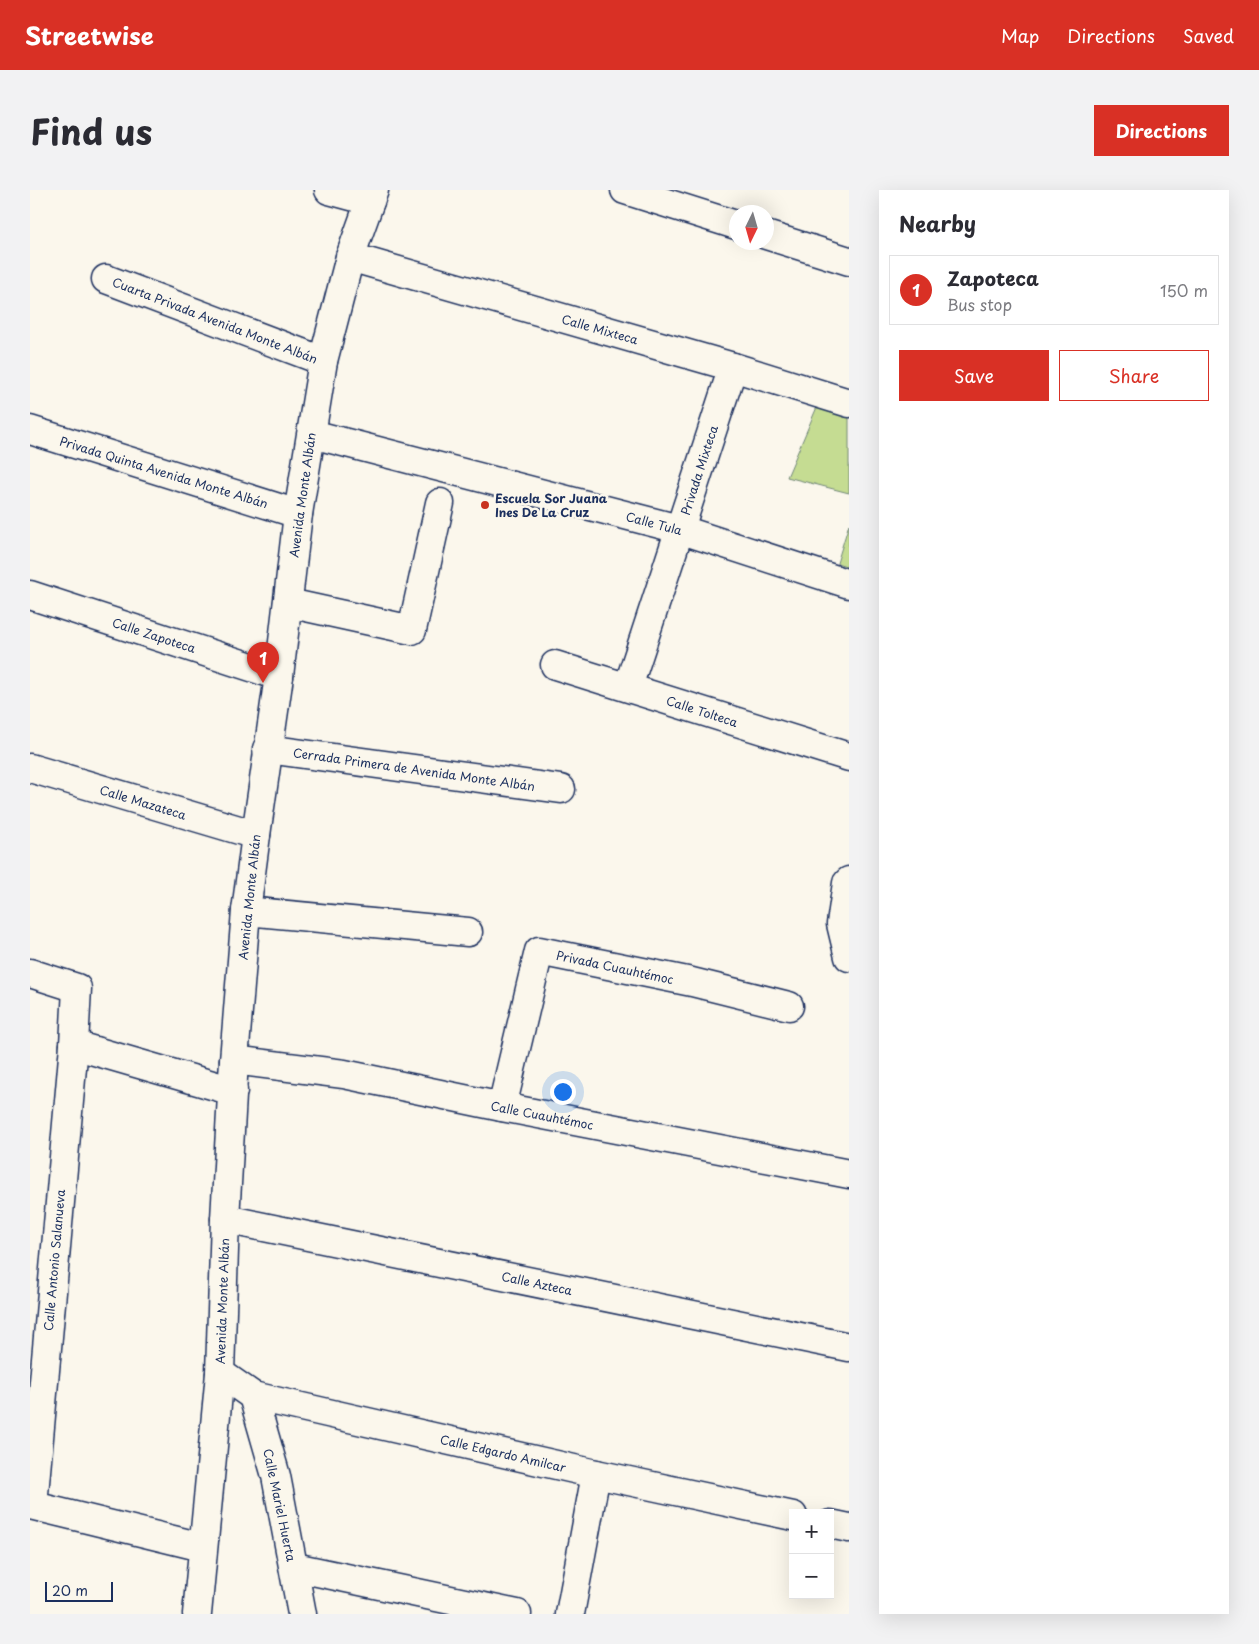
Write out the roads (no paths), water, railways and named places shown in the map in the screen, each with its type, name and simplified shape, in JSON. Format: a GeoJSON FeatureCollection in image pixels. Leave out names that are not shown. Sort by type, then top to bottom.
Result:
{"type":"FeatureCollection","features":[{"type":"Feature","properties":{"kind":"street"},"geometry":{"type":"LineString","coordinates":[[329,190],[372,196]]}},
{"type":"Feature","properties":{"kind":"street"},"geometry":{"type":"LineString","coordinates":[[625,190],[729,223]]}},
{"type":"Feature","properties":{"kind":"street","name":"Avenida Monte Albán"},"geometry":{"type":"LineString","coordinates":[[197,1614],[220,1373],[225,1219],[232,1091],[246,911],[279,676],[298,514],[323,360],[350,257],[372,196]]}},
{"type":"Feature","properties":{"kind":"street"},"geometry":{"type":"LineString","coordinates":[[774,238],[849,261]]}},
{"type":"Feature","properties":{"kind":"street","name":"Calle Mixteca"},"geometry":{"type":"LineString","coordinates":[[350,257],[733,366],[849,403]]}},
{"type":"Feature","properties":{"kind":"street","name":"Cuarta Privada Avenida Monte Albán"},"geometry":{"type":"LineString","coordinates":[[106,279],[323,360]]}},
{"type":"Feature","properties":{"kind":"street","name":"Privada Mixteca"},"geometry":{"type":"LineString","coordinates":[[628,687],[733,366]]}},
{"type":"Feature","properties":{"kind":"street","name":"Privada Quinta Avenida Monte Albán"},"geometry":{"type":"LineString","coordinates":[[30,430],[298,514]]}},
{"type":"Feature","properties":{"kind":"street","name":"Calle Tula"},"geometry":{"type":"LineString","coordinates":[[312,434],[680,529],[849,584]]}},
{"type":"Feature","properties":{"kind":"street"},"geometry":{"type":"LineString","coordinates":[[288,603],[412,630],[440,503]]}},
{"type":"Feature","properties":{"kind":"street","name":"Calle Zapoteca"},"geometry":{"type":"LineString","coordinates":[[30,595],[279,676]]}},
{"type":"Feature","properties":{"kind":"street","name":"Calle Tolteca"},"geometry":{"type":"LineString","coordinates":[[555,665],[849,757]]}},
{"type":"Feature","properties":{"kind":"street","name":"Cerrada Primera de Avenida Monte Albán"},"geometry":{"type":"LineString","coordinates":[[268,749],[561,789]]}},
{"type":"Feature","properties":{"kind":"street","name":"Calle Mazateca"},"geometry":{"type":"LineString","coordinates":[[30,768],[256,835]]}},
{"type":"Feature","properties":{"kind":"street"},"geometry":{"type":"LineString","coordinates":[[849,881],[847,883],[840,924],[849,957]]}},
{"type":"Feature","properties":{"kind":"street"},"geometry":{"type":"LineString","coordinates":[[246,911],[468,932]]}},
{"type":"Feature","properties":{"kind":"street","name":"Privada Cuauhtémoc"},"geometry":{"type":"LineString","coordinates":[[502,1107],[539,951],[692,982],[789,1006]]}},
{"type":"Feature","properties":{"kind":"street","name":"Calle Antonio Salanueva"},"geometry":{"type":"LineString","coordinates":[[30,973],[77,988],[74,1045],[31,1505]]}},
{"type":"Feature","properties":{"kind":"street"},"geometry":{"type":"LineString","coordinates":[[74,1045],[232,1091]]}},
{"type":"Feature","properties":{"kind":"street","name":"Calle Cuauhtémoc"},"geometry":{"type":"LineString","coordinates":[[234,1060],[344,1074],[502,1107],[849,1174]]}},
{"type":"Feature","properties":{"kind":"street","name":"Calle Azteca"},"geometry":{"type":"LineString","coordinates":[[225,1219],[849,1347]]}},
{"type":"Feature","properties":{"kind":"street","name":"Calle Edgardo Amilcar"},"geometry":{"type":"LineString","coordinates":[[220,1373],[253,1396],[596,1474],[789,1515]]}},
{"type":"Feature","properties":{"kind":"street","name":"Calle Mariel Huerta"},"geometry":{"type":"LineString","coordinates":[[253,1396],[276,1476],[302,1614]]}},
{"type":"Feature","properties":{"kind":"street"},"geometry":{"type":"LineString","coordinates":[[570,1614],[596,1474]]}},
{"type":"Feature","properties":{"kind":"street"},"geometry":{"type":"LineString","coordinates":[[31,1505],[202,1547]]}},
{"type":"Feature","properties":{"kind":"street"},"geometry":{"type":"LineString","coordinates":[[834,1525],[849,1528]]}},
{"type":"Feature","properties":{"kind":"street"},"geometry":{"type":"LineString","coordinates":[[294,1566],[517,1614]]}},
{"type":"Feature","properties":{"kind":"place","name":"Escuela Sor Juana Ines De La Cruz"},"geometry":{"type":"Point","coordinates":[485,505]}},
{"type":"Feature","properties":{"kind":"place","name":"Zapoteca"},"geometry":{"type":"Point","coordinates":[263,683]}}]}
